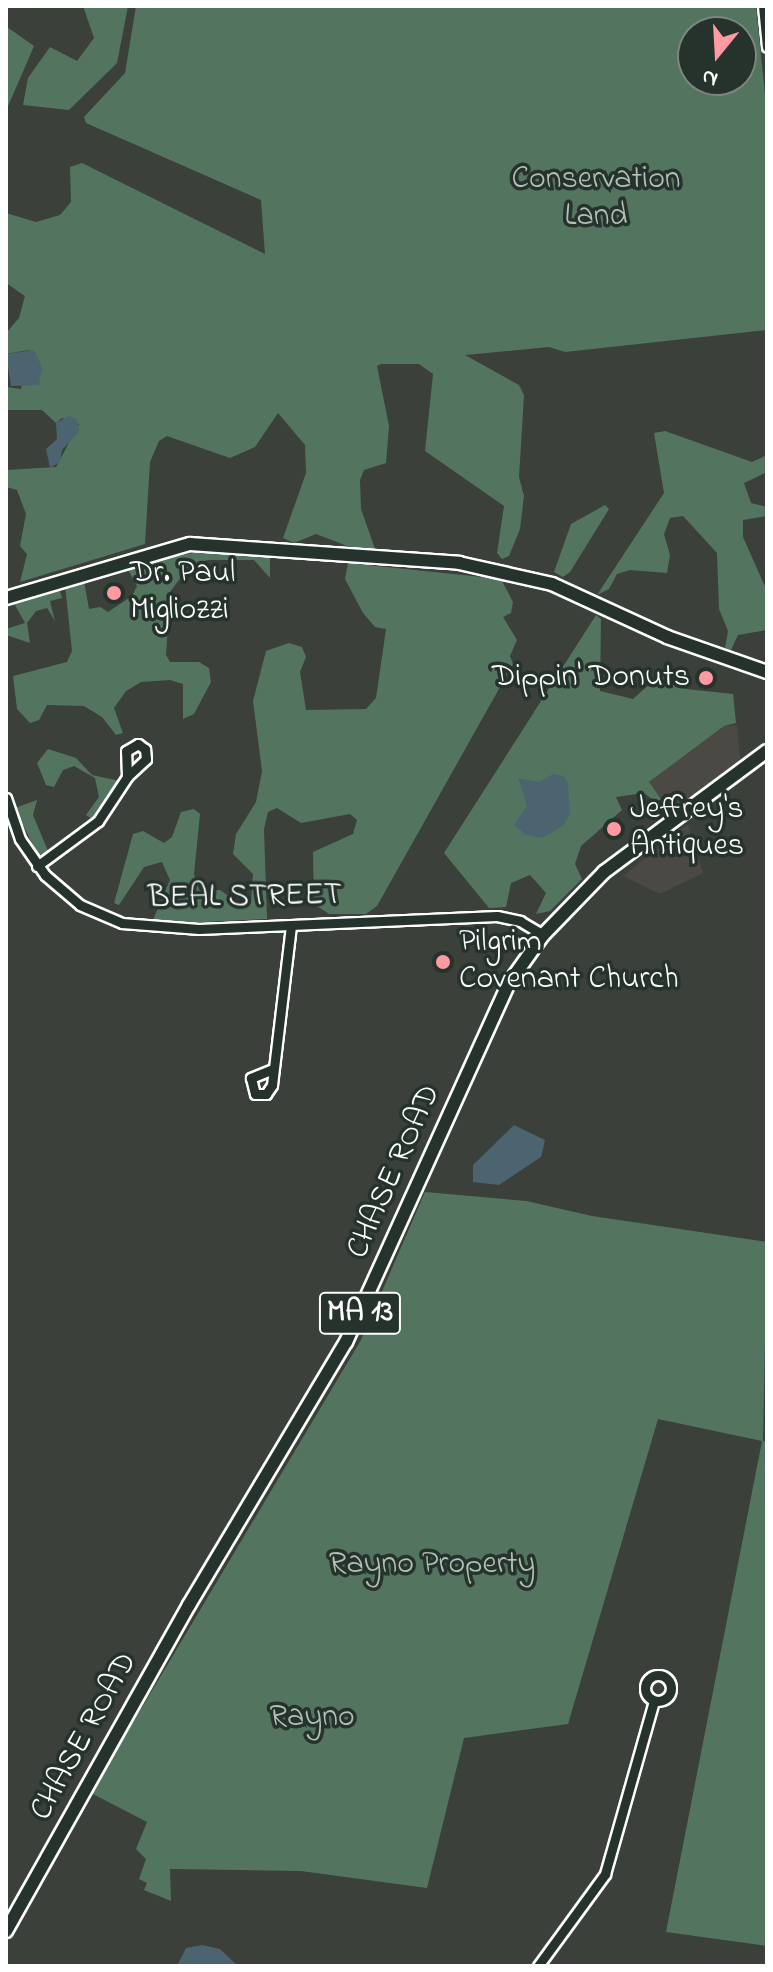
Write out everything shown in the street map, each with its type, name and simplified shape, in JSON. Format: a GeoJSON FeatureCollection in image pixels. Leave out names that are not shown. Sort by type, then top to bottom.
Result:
{"type":"FeatureCollection","features":[{"type":"Feature","properties":{"kind":"main road"},"geometry":{"type":"LineString","coordinates":[[6,598],[190,544],[459,563],[552,584],[667,637],[767,672]]}},
{"type":"Feature","properties":{"kind":"main road","name":"CHASE ROAD"},"geometry":{"type":"LineString","coordinates":[[6,1931],[189,1605],[330,1371],[409,1209],[495,1008],[543,935],[604,872],[767,751]]}},
{"type":"Feature","properties":{"kind":"street"},"geometry":{"type":"LineString","coordinates":[[764,9],[767,47]]}},
{"type":"Feature","properties":{"kind":"street"},"geometry":{"type":"LineString","coordinates":[[37,866],[90,829],[127,777]]}},
{"type":"Feature","properties":{"kind":"street","name":"BEAL STREET"},"geometry":{"type":"LineString","coordinates":[[6,798],[20,839],[37,866],[80,905],[134,926],[291,925],[497,916],[520,921],[543,935]]}},
{"type":"Feature","properties":{"kind":"street"},"geometry":{"type":"LineString","coordinates":[[273,1069],[291,925]]}},
{"type":"Feature","properties":{"kind":"street"},"geometry":{"type":"LineString","coordinates":[[538,1966],[605,1874],[654,1701]]}},
{"type":"Feature","properties":{"kind":"shaded area"},"geometry":{"type":"Polygon","coordinates":[[[737,725],[740,760],[670,812],[649,782],[724,726],[737,725]]]}},
{"type":"Feature","properties":{"kind":"shaded area"},"geometry":{"type":"Polygon","coordinates":[[[688,824],[703,873],[660,894],[623,876],[688,824]]]}},
{"type":"Feature","properties":{"kind":"green space"},"geometry":{"type":"Polygon","coordinates":[[[83,6],[128,6],[117,63],[69,110],[23,105],[28,78],[50,47],[77,61],[94,38],[83,6]]]}},
{"type":"Feature","properties":{"kind":"green space","name":"Conservation Land"},"geometry":{"type":"Polygon","coordinates":[[[136,6],[756,6],[767,115],[767,330],[565,352],[549,347],[465,355],[519,385],[524,395],[519,477],[524,496],[520,529],[509,556],[502,559],[497,553],[504,506],[425,451],[433,374],[419,364],[381,364],[377,366],[389,426],[386,463],[364,470],[360,480],[361,509],[375,549],[350,547],[316,534],[294,543],[283,538],[306,473],[305,445],[278,413],[255,447],[230,458],[167,436],[159,441],[150,462],[145,544],[20,582],[27,554],[20,546],[26,514],[17,490],[6,487],[6,470],[56,467],[79,424],[62,418],[56,423],[42,410],[6,410],[6,387],[21,389],[29,350],[6,354],[6,333],[19,318],[25,296],[6,283],[6,213],[36,222],[60,215],[71,202],[70,167],[82,163],[265,254],[261,200],[86,123],[84,117],[125,73],[136,6]]]}},
{"type":"Feature","properties":{"kind":"green space"},"geometry":{"type":"Polygon","coordinates":[[[6,17],[7,27],[34,46],[6,111],[6,17]]]}},
{"type":"Feature","properties":{"kind":"green space"},"geometry":{"type":"Polygon","coordinates":[[[665,431],[752,462],[767,455],[767,472],[744,483],[751,503],[767,507],[767,516],[743,520],[743,537],[767,591],[767,630],[738,635],[731,650],[725,648],[728,631],[719,609],[717,553],[683,516],[670,518],[664,534],[670,555],[667,573],[630,570],[617,574],[609,589],[597,595],[664,493],[654,433],[665,431]]]}},
{"type":"Feature","properties":{"kind":"green space"},"geometry":{"type":"Polygon","coordinates":[[[605,505],[609,509],[570,572],[563,577],[554,572],[571,524],[605,505]]]}},
{"type":"Feature","properties":{"kind":"green space"},"geometry":{"type":"Polygon","coordinates":[[[208,550],[264,554],[270,558],[270,578],[254,560],[208,560],[190,565],[170,592],[166,655],[170,662],[199,662],[209,668],[211,682],[194,714],[183,719],[183,684],[170,680],[141,682],[126,691],[114,708],[123,733],[116,735],[102,717],[84,706],[47,705],[39,720],[30,723],[17,709],[13,676],[67,662],[72,651],[65,585],[84,581],[89,609],[100,607],[108,612],[132,596],[137,586],[126,566],[208,550]]]}},
{"type":"Feature","properties":{"kind":"green space"},"geometry":{"type":"Polygon","coordinates":[[[348,563],[501,579],[513,602],[511,613],[503,617],[517,640],[510,656],[513,664],[377,906],[366,914],[329,914],[314,904],[313,852],[353,834],[357,820],[350,814],[301,823],[277,808],[268,812],[264,829],[267,919],[162,924],[153,920],[170,880],[162,862],[144,867],[119,905],[114,903],[133,834],[143,831],[164,843],[172,837],[181,812],[194,809],[200,814],[194,874],[199,890],[220,890],[242,906],[251,901],[253,874],[233,854],[236,834],[256,802],[262,771],[253,701],[266,651],[289,643],[302,647],[306,657],[300,672],[306,710],[366,709],[376,698],[386,629],[375,627],[363,613],[345,579],[348,563]]]}},
{"type":"Feature","properties":{"kind":"green space"},"geometry":{"type":"Polygon","coordinates":[[[57,582],[62,598],[50,601],[55,621],[47,608],[36,611],[27,623],[30,643],[6,635],[6,629],[25,623],[15,605],[6,607],[6,598],[57,582]]]}},
{"type":"Feature","properties":{"kind":"green space"},"geometry":{"type":"Polygon","coordinates":[[[596,615],[601,619],[600,691],[633,699],[661,674],[686,689],[733,694],[736,723],[724,726],[649,782],[661,799],[656,802],[644,793],[616,797],[622,810],[581,846],[575,864],[582,879],[550,911],[536,914],[546,893],[530,875],[511,883],[506,907],[489,908],[444,853],[596,615]]]}},
{"type":"Feature","properties":{"kind":"green space"},"geometry":{"type":"Polygon","coordinates":[[[48,749],[76,758],[92,775],[120,781],[95,821],[86,815],[99,797],[95,778],[74,766],[63,770],[54,787],[46,785],[37,763],[48,749]]]}},
{"type":"Feature","properties":{"kind":"green space"},"geometry":{"type":"Polygon","coordinates":[[[37,800],[33,815],[48,851],[38,856],[15,808],[37,800]]]}},
{"type":"Feature","properties":{"kind":"green space","name":"Rayno"},"geometry":{"type":"Polygon","coordinates":[[[425,1192],[526,1201],[592,1216],[767,1242],[763,1441],[767,1442],[767,1946],[666,1932],[762,1441],[658,1419],[568,1724],[464,1738],[427,1888],[301,1871],[170,1869],[171,1901],[144,1890],[147,1883],[139,1879],[146,1859],[136,1849],[147,1822],[91,1793],[361,1340],[425,1192]]]}},
{"type":"Feature","properties":{"kind":"water"},"geometry":{"type":"Polygon","coordinates":[[[34,350],[42,367],[39,385],[11,386],[6,354],[34,350]]]}},
{"type":"Feature","properties":{"kind":"water"},"geometry":{"type":"Polygon","coordinates":[[[69,416],[77,419],[79,432],[62,450],[60,462],[50,468],[46,449],[57,439],[56,423],[69,416]]]}},
{"type":"Feature","properties":{"kind":"water"},"geometry":{"type":"Polygon","coordinates":[[[553,774],[564,776],[568,783],[570,814],[564,825],[542,838],[526,835],[514,825],[527,806],[518,778],[539,782],[553,774]]]}},
{"type":"Feature","properties":{"kind":"water"},"geometry":{"type":"Polygon","coordinates":[[[514,1125],[545,1140],[541,1157],[499,1185],[473,1182],[473,1165],[514,1125]]]}},
{"type":"Feature","properties":{"kind":"water"},"geometry":{"type":"Polygon","coordinates":[[[202,1945],[220,1949],[238,1966],[177,1966],[186,1948],[202,1945]]]}},
{"type":"Feature","properties":{"kind":"place","name":"Dr. Paul Migliozzi"},"geometry":{"type":"Point","coordinates":[114,593]}},
{"type":"Feature","properties":{"kind":"place","name":"Dippin' Donuts"},"geometry":{"type":"Point","coordinates":[706,678]}},
{"type":"Feature","properties":{"kind":"place","name":"Jeffrey's Antiques"},"geometry":{"type":"Point","coordinates":[614,829]}},
{"type":"Feature","properties":{"kind":"place","name":"Pilgrim Covenant Church"},"geometry":{"type":"Point","coordinates":[443,962]}},
{"type":"Feature","properties":{"kind":"park label","name":"Rayno Property"},"geometry":{"type":"Point","coordinates":[432,1565]}}]}
